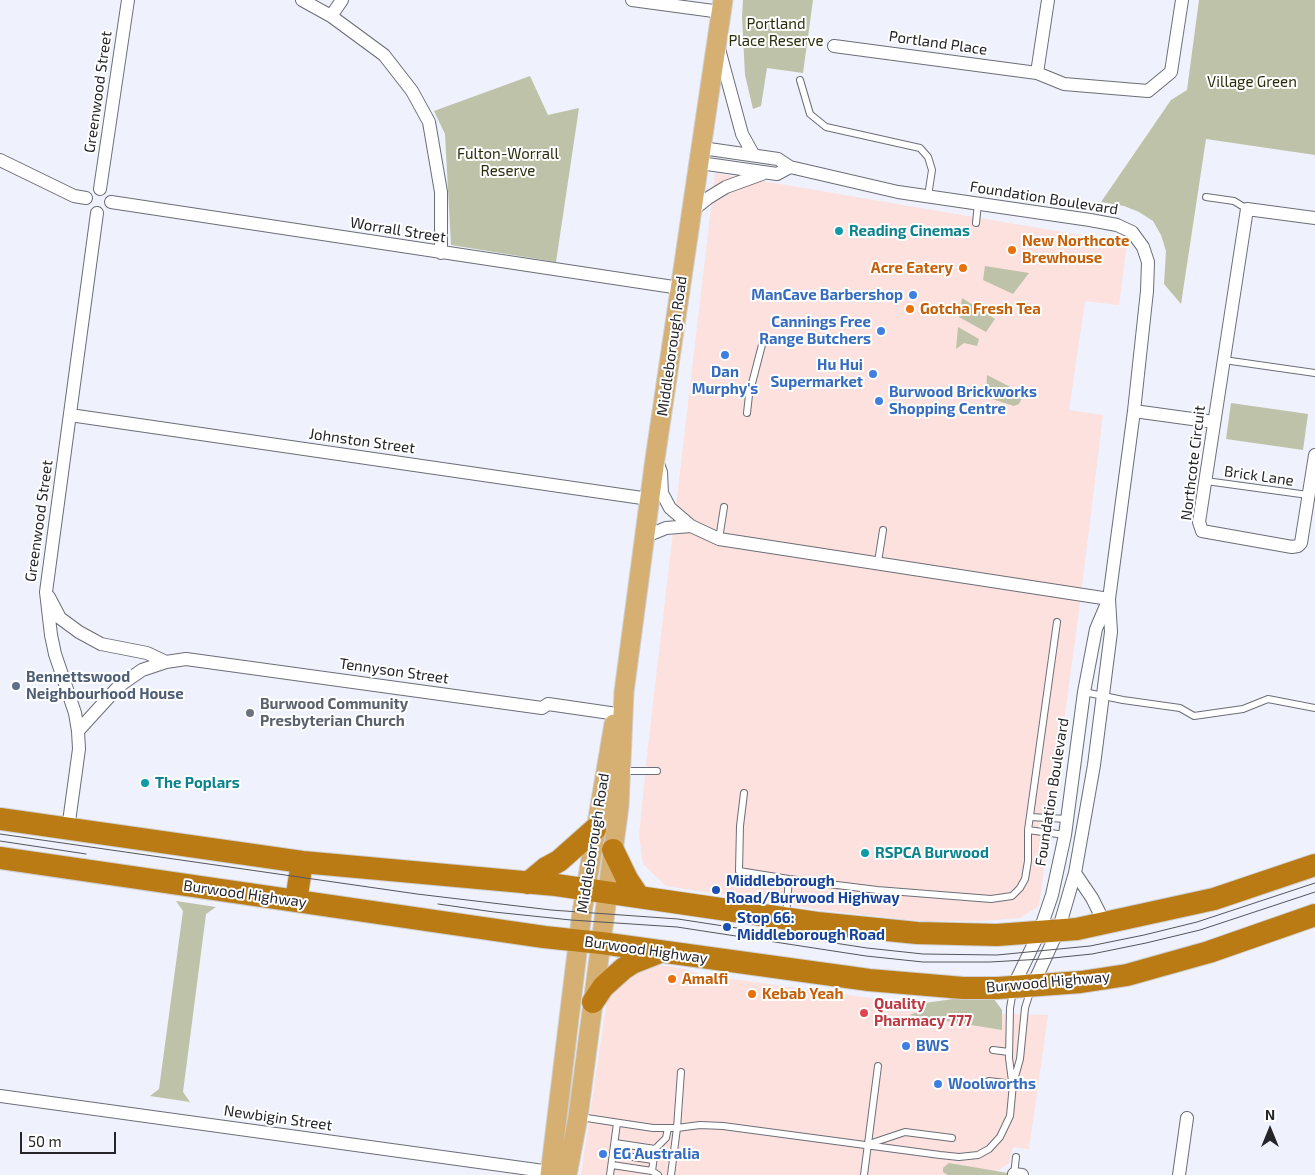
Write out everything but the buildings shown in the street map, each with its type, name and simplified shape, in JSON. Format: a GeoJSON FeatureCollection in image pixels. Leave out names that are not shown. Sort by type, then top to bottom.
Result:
{"type":"FeatureCollection","features":[{"type":"Feature","properties":{"kind":"highway"},"geometry":{"type":"LineString","coordinates":[[0,819],[302,862],[528,883],[786,918],[917,933],[997,934],[1048,932],[1105,924],[1214,899],[1315,865]]}},
{"type":"Feature","properties":{"kind":"highway"},"geometry":{"type":"LineString","coordinates":[[528,883],[546,868],[559,861],[595,829]]}},
{"type":"Feature","properties":{"kind":"highway"},"geometry":{"type":"LineString","coordinates":[[613,850],[627,879],[639,897]]}},
{"type":"Feature","properties":{"kind":"highway","name":"Burwood Highway"},"geometry":{"type":"LineString","coordinates":[[0,858],[544,937],[579,940],[869,980],[963,988],[1081,982],[1142,971],[1216,950],[1315,915]]}},
{"type":"Feature","properties":{"kind":"highway"},"geometry":{"type":"LineString","coordinates":[[296,901],[302,862]]}},
{"type":"Feature","properties":{"kind":"highway"},"geometry":{"type":"LineString","coordinates":[[593,1002],[603,987],[623,969],[632,963],[661,952]]}},
{"type":"Feature","properties":{"kind":"main road","name":"Middleborough Road"},"geometry":{"type":"LineString","coordinates":[[556,1174],[558,1114],[579,940],[613,850],[619,806],[624,692],[644,537],[722,6]]}},
{"type":"Feature","properties":{"kind":"main road","name":"Middleborough Road"},"geometry":{"type":"LineString","coordinates":[[556,1174],[578,1116],[601,943],[596,891],[595,829],[617,714],[624,692]]}},
{"type":"Feature","properties":{"kind":"main road"},"geometry":{"type":"LineString","coordinates":[[558,1114],[578,1116]]}},
{"type":"Feature","properties":{"kind":"street","name":"Greenwood Street"},"geometry":{"type":"LineString","coordinates":[[100,188],[128,0]]}},
{"type":"Feature","properties":{"kind":"street"},"geometry":{"type":"LineString","coordinates":[[302,0],[331,16],[384,55],[412,91],[429,122],[441,192],[441,253]]}},
{"type":"Feature","properties":{"kind":"street"},"geometry":{"type":"LineString","coordinates":[[331,16],[342,0]]}},
{"type":"Feature","properties":{"kind":"street"},"geometry":{"type":"LineString","coordinates":[[632,0],[722,6]]}},
{"type":"Feature","properties":{"kind":"street"},"geometry":{"type":"LineString","coordinates":[[1037,73],[1048,0]]}},
{"type":"Feature","properties":{"kind":"street","name":"Portland Place"},"geometry":{"type":"LineString","coordinates":[[834,46],[1037,73],[1064,84],[1148,91],[1172,72],[1182,0]]}},
{"type":"Feature","properties":{"kind":"street"},"geometry":{"type":"LineString","coordinates":[[717,39],[742,134],[753,154]]}},
{"type":"Feature","properties":{"kind":"street","name":"Foundation Boulevard"},"geometry":{"type":"LineString","coordinates":[[701,155],[753,154],[778,159],[790,167],[898,192],[1117,225],[1132,232],[1143,247],[1148,262],[1148,291],[1110,599],[1111,632],[1087,811],[1075,873],[1023,986]]}},
{"type":"Feature","properties":{"kind":"street","name":"Foundation Boulevard"},"geometry":{"type":"LineString","coordinates":[[701,155],[764,173],[777,174],[790,167]]}},
{"type":"Feature","properties":{"kind":"street"},"geometry":{"type":"LineString","coordinates":[[0,160],[74,196],[86,198]]}},
{"type":"Feature","properties":{"kind":"street","name":"Foundation Boulevard"},"geometry":{"type":"LineString","coordinates":[[693,210],[726,187],[764,173]]}},
{"type":"Feature","properties":{"kind":"street"},"geometry":{"type":"LineString","coordinates":[[100,188],[108,194],[110,202],[105,211],[97,213],[87,207],[86,198],[91,191],[100,188]]}},
{"type":"Feature","properties":{"kind":"street","name":"Worrall Street"},"geometry":{"type":"LineString","coordinates":[[110,202],[680,288]]}},
{"type":"Feature","properties":{"kind":"street"},"geometry":{"type":"LineString","coordinates":[[1247,209],[1315,218]]}},
{"type":"Feature","properties":{"kind":"street","name":"Northcote Circuit"},"geometry":{"type":"LineString","coordinates":[[1247,209],[1199,522],[1202,531],[1292,547],[1298,546],[1302,543],[1315,455]]}},
{"type":"Feature","properties":{"kind":"street","name":"Greenwood Street"},"geometry":{"type":"LineString","coordinates":[[68,829],[79,750],[78,731],[75,713],[50,636],[46,592],[97,213]]}},
{"type":"Feature","properties":{"kind":"street"},"geometry":{"type":"LineString","coordinates":[[1134,412],[1214,422]]}},
{"type":"Feature","properties":{"kind":"street","name":"Johnston Street"},"geometry":{"type":"LineString","coordinates":[[70,415],[649,499]]}},
{"type":"Feature","properties":{"kind":"street"},"geometry":{"type":"LineString","coordinates":[[655,459],[661,472],[662,493],[670,508],[691,526],[719,539],[1110,599]]}},
{"type":"Feature","properties":{"kind":"street"},"geometry":{"type":"LineString","coordinates":[[644,537],[666,528],[691,526]]}},
{"type":"Feature","properties":{"kind":"street","name":"Tennyson Street"},"geometry":{"type":"LineString","coordinates":[[46,592],[60,618],[78,632],[100,644],[147,653],[166,662]]}},
{"type":"Feature","properties":{"kind":"street","name":"Foundation Boulevard"},"geometry":{"type":"LineString","coordinates":[[1023,986],[1048,932],[1052,895],[1067,818],[1084,692],[1096,629],[1110,599]]}},
{"type":"Feature","properties":{"kind":"street","name":"Tennyson Street"},"geometry":{"type":"LineString","coordinates":[[78,731],[119,686],[142,670],[166,662],[186,659],[542,708],[548,704],[617,714]]}},
{"type":"Feature","properties":{"kind":"street"},"geometry":{"type":"LineString","coordinates":[[1075,873],[1092,898],[1105,924]]}},
{"type":"Feature","properties":{"kind":"street","name":"Newbigin Street"},"geometry":{"type":"LineString","coordinates":[[0,1096],[556,1174]]}},
{"type":"Feature","properties":{"kind":"street"},"geometry":{"type":"LineString","coordinates":[[1179,1175],[1187,1118]]}},
{"type":"Feature","properties":{"kind":"lane"},"geometry":{"type":"LineString","coordinates":[[800,80],[810,114],[826,126],[920,148],[928,157],[932,170],[928,196]]}},
{"type":"Feature","properties":{"kind":"lane"},"geometry":{"type":"LineString","coordinates":[[1206,198],[1234,201],[1247,209]]}},
{"type":"Feature","properties":{"kind":"lane"},"geometry":{"type":"LineString","coordinates":[[976,223],[978,203]]}},
{"type":"Feature","properties":{"kind":"lane"},"geometry":{"type":"LineString","coordinates":[[747,413],[749,395],[764,337]]}},
{"type":"Feature","properties":{"kind":"lane"},"geometry":{"type":"LineString","coordinates":[[1224,360],[1315,373]]}},
{"type":"Feature","properties":{"kind":"lane","name":"Brick Lane"},"geometry":{"type":"LineString","coordinates":[[1206,481],[1308,495]]}},
{"type":"Feature","properties":{"kind":"lane"},"geometry":{"type":"LineString","coordinates":[[719,539],[724,507]]}},
{"type":"Feature","properties":{"kind":"lane"},"geometry":{"type":"LineString","coordinates":[[878,562],[883,530]]}},
{"type":"Feature","properties":{"kind":"lane"},"geometry":{"type":"LineString","coordinates":[[744,793],[740,826],[739,870],[789,879],[877,890],[991,899],[1003,898],[1016,893],[1025,879],[1028,861],[1028,830],[1057,622]]}},
{"type":"Feature","properties":{"kind":"lane"},"geometry":{"type":"LineString","coordinates":[[1084,692],[1180,708],[1194,716],[1244,709],[1268,698],[1315,708]]}},
{"type":"Feature","properties":{"kind":"lane"},"geometry":{"type":"LineString","coordinates":[[621,772],[657,772]]}},
{"type":"Feature","properties":{"kind":"lane"},"geometry":{"type":"LineString","coordinates":[[1030,817],[1067,818]]}},
{"type":"Feature","properties":{"kind":"lane"},"geometry":{"type":"LineString","coordinates":[[1028,830],[1064,835]]}},
{"type":"Feature","properties":{"kind":"lane"},"geometry":{"type":"LineString","coordinates":[[786,918],[789,879]]}},
{"type":"Feature","properties":{"kind":"lane"},"geometry":{"type":"LineString","coordinates":[[1013,1084],[1009,1052],[1009,1012],[1023,986]]}},
{"type":"Feature","properties":{"kind":"lane"},"geometry":{"type":"LineString","coordinates":[[578,1116],[653,1128],[677,1128],[700,1125],[723,1126],[959,1157],[978,1155],[989,1149],[1000,1137],[1010,1116],[1013,1084],[1020,1059],[1025,1008],[1023,986]]}},
{"type":"Feature","properties":{"kind":"lane"},"geometry":{"type":"LineString","coordinates":[[993,1050],[1009,1052]]}},
{"type":"Feature","properties":{"kind":"lane"},"geometry":{"type":"LineString","coordinates":[[864,1175],[878,1066]]}},
{"type":"Feature","properties":{"kind":"lane"},"geometry":{"type":"LineString","coordinates":[[671,1175],[681,1072]]}},
{"type":"Feature","properties":{"kind":"lane"},"geometry":{"type":"LineString","coordinates":[[989,1081],[1013,1084]]}},
{"type":"Feature","properties":{"kind":"lane"},"geometry":{"type":"LineString","coordinates":[[610,1175],[617,1123]]}},
{"type":"Feature","properties":{"kind":"lane"},"geometry":{"type":"LineString","coordinates":[[652,1171],[655,1149],[666,1138],[668,1128]]}},
{"type":"Feature","properties":{"kind":"lane"},"geometry":{"type":"LineString","coordinates":[[868,1145],[905,1132],[952,1138]]}},
{"type":"Feature","properties":{"kind":"lane"},"geometry":{"type":"LineString","coordinates":[[615,1143],[655,1149]]}},
{"type":"Feature","properties":{"kind":"lane"},"geometry":{"type":"LineString","coordinates":[[614,1154],[653,1160]]}},
{"type":"Feature","properties":{"kind":"lane"},"geometry":{"type":"LineString","coordinates":[[1016,1158],[1017,1175]]}},
{"type":"Feature","properties":{"kind":"lane"},"geometry":{"type":"LineString","coordinates":[[612,1165],[652,1171],[658,1175]]}},
{"type":"Feature","properties":{"kind":"shaded area"},"geometry":{"type":"Polygon","coordinates":[[[715,173],[1127,243],[1119,305],[1085,301],[1069,410],[1103,415],[1039,906],[1020,918],[982,921],[922,921],[830,911],[666,886],[643,864],[639,835],[648,746],[715,173]]]}},
{"type":"Feature","properties":{"kind":"shaded area"},"geometry":{"type":"Polygon","coordinates":[[[651,964],[680,968],[704,975],[893,1001],[1002,1014],[1048,1015],[1029,1149],[1013,1147],[1009,1163],[999,1170],[994,1171],[956,1165],[954,1175],[581,1175],[608,993],[622,978],[651,964]]]}},
{"type":"Feature","properties":{"kind":"green space","name":"Portland Place Reserve"},"geometry":{"type":"Polygon","coordinates":[[[743,0],[813,0],[803,73],[767,68],[761,106],[753,109],[745,75],[743,0]]]}},
{"type":"Feature","properties":{"kind":"green space","name":"Village Green"},"geometry":{"type":"Polygon","coordinates":[[[1199,0],[1315,0],[1315,155],[1206,139],[1181,304],[1164,284],[1166,251],[1161,235],[1153,221],[1139,212],[1124,206],[1101,202],[1171,100],[1187,90],[1199,0]]]}},
{"type":"Feature","properties":{"kind":"green space","name":"Fulton-Worrall Reserve"},"geometry":{"type":"Polygon","coordinates":[[[530,76],[548,115],[579,108],[556,262],[451,245],[445,134],[434,111],[530,76]]]}},
{"type":"Feature","properties":{"kind":"green space"},"geometry":{"type":"Polygon","coordinates":[[[985,266],[1029,273],[1013,294],[983,280],[985,266]]]}},
{"type":"Feature","properties":{"kind":"green space"},"geometry":{"type":"Polygon","coordinates":[[[962,298],[995,319],[986,332],[959,317],[962,298]]]}},
{"type":"Feature","properties":{"kind":"green space"},"geometry":{"type":"Polygon","coordinates":[[[958,327],[979,339],[977,346],[964,343],[956,349],[958,327]]]}},
{"type":"Feature","properties":{"kind":"green space"},"geometry":{"type":"Polygon","coordinates":[[[987,375],[1024,394],[1019,404],[1014,406],[986,397],[987,375]]]}},
{"type":"Feature","properties":{"kind":"green space"},"geometry":{"type":"Polygon","coordinates":[[[1231,403],[1308,414],[1303,450],[1226,439],[1231,403]]]}},
{"type":"Feature","properties":{"kind":"green space"},"geometry":{"type":"Polygon","coordinates":[[[176,901],[216,907],[206,914],[183,1092],[190,1102],[150,1096],[159,1089],[183,911],[176,901]]]}},
{"type":"Feature","properties":{"kind":"green space"},"geometry":{"type":"Polygon","coordinates":[[[953,999],[994,999],[1002,1010],[1002,1030],[909,1015],[924,1010],[925,1003],[953,999]]]}},
{"type":"Feature","properties":{"kind":"green space"},"geometry":{"type":"Polygon","coordinates":[[[949,1163],[1008,1173],[1008,1175],[948,1175],[943,1172],[943,1168],[949,1163]]]}},
{"type":"Feature","properties":{"kind":"tram line"},"geometry":{"type":"LineString","coordinates":[[0,834],[417,894],[551,910],[678,919],[867,948],[923,954],[997,955],[1090,946],[1197,922],[1315,883]]}},
{"type":"Feature","properties":{"kind":"tram line"},"geometry":{"type":"LineString","coordinates":[[0,841],[86,854]]}},
{"type":"Feature","properties":{"kind":"tram line"},"geometry":{"type":"LineString","coordinates":[[438,904],[571,920],[677,927],[866,956],[923,962],[990,962],[1092,954],[1146,943],[1200,930],[1315,892]]}},
{"type":"Feature","properties":{"kind":"place","name":"Reading Cinemas"},"geometry":{"type":"Point","coordinates":[839,231]}},
{"type":"Feature","properties":{"kind":"place","name":"New Northcote Brewhouse"},"geometry":{"type":"Point","coordinates":[1012,250]}},
{"type":"Feature","properties":{"kind":"place","name":"Acre Eatery"},"geometry":{"type":"Point","coordinates":[963,268]}},
{"type":"Feature","properties":{"kind":"place","name":"ManCave Barbershop"},"geometry":{"type":"Point","coordinates":[913,295]}},
{"type":"Feature","properties":{"kind":"place","name":"Gotcha Fresh Tea"},"geometry":{"type":"Point","coordinates":[910,309]}},
{"type":"Feature","properties":{"kind":"place","name":"Cannings Free Range Butchers"},"geometry":{"type":"Point","coordinates":[881,331]}},
{"type":"Feature","properties":{"kind":"place","name":"Dan Murphy's"},"geometry":{"type":"Point","coordinates":[725,355]}},
{"type":"Feature","properties":{"kind":"place","name":"Hu Hui Supermarket"},"geometry":{"type":"Point","coordinates":[873,374]}},
{"type":"Feature","properties":{"kind":"place","name":"Burwood Brickworks Shopping Centre"},"geometry":{"type":"Point","coordinates":[879,401]}},
{"type":"Feature","properties":{"kind":"place","name":"Bennettswood Neighbourhood House"},"geometry":{"type":"Point","coordinates":[16,686]}},
{"type":"Feature","properties":{"kind":"place","name":"Burwood Community Presbyterian Church"},"geometry":{"type":"Point","coordinates":[250,713]}},
{"type":"Feature","properties":{"kind":"place","name":"The Poplars"},"geometry":{"type":"Point","coordinates":[145,783]}},
{"type":"Feature","properties":{"kind":"place","name":"RSPCA Burwood"},"geometry":{"type":"Point","coordinates":[865,853]}},
{"type":"Feature","properties":{"kind":"place","name":"Middleborough Road/Burwood Highway"},"geometry":{"type":"Point","coordinates":[716,890]}},
{"type":"Feature","properties":{"kind":"place","name":"Stop 66: Middleborough Road"},"geometry":{"type":"Point","coordinates":[727,927]}},
{"type":"Feature","properties":{"kind":"place","name":"Amalfi"},"geometry":{"type":"Point","coordinates":[672,979]}},
{"type":"Feature","properties":{"kind":"place","name":"Kebab Yeah"},"geometry":{"type":"Point","coordinates":[752,994]}},
{"type":"Feature","properties":{"kind":"place","name":"Quality Pharmacy 777"},"geometry":{"type":"Point","coordinates":[864,1013]}},
{"type":"Feature","properties":{"kind":"place","name":"BWS"},"geometry":{"type":"Point","coordinates":[906,1046]}},
{"type":"Feature","properties":{"kind":"place","name":"Woolworths"},"geometry":{"type":"Point","coordinates":[938,1084]}},
{"type":"Feature","properties":{"kind":"place","name":"EG Australia"},"geometry":{"type":"Point","coordinates":[603,1154]}}]}
